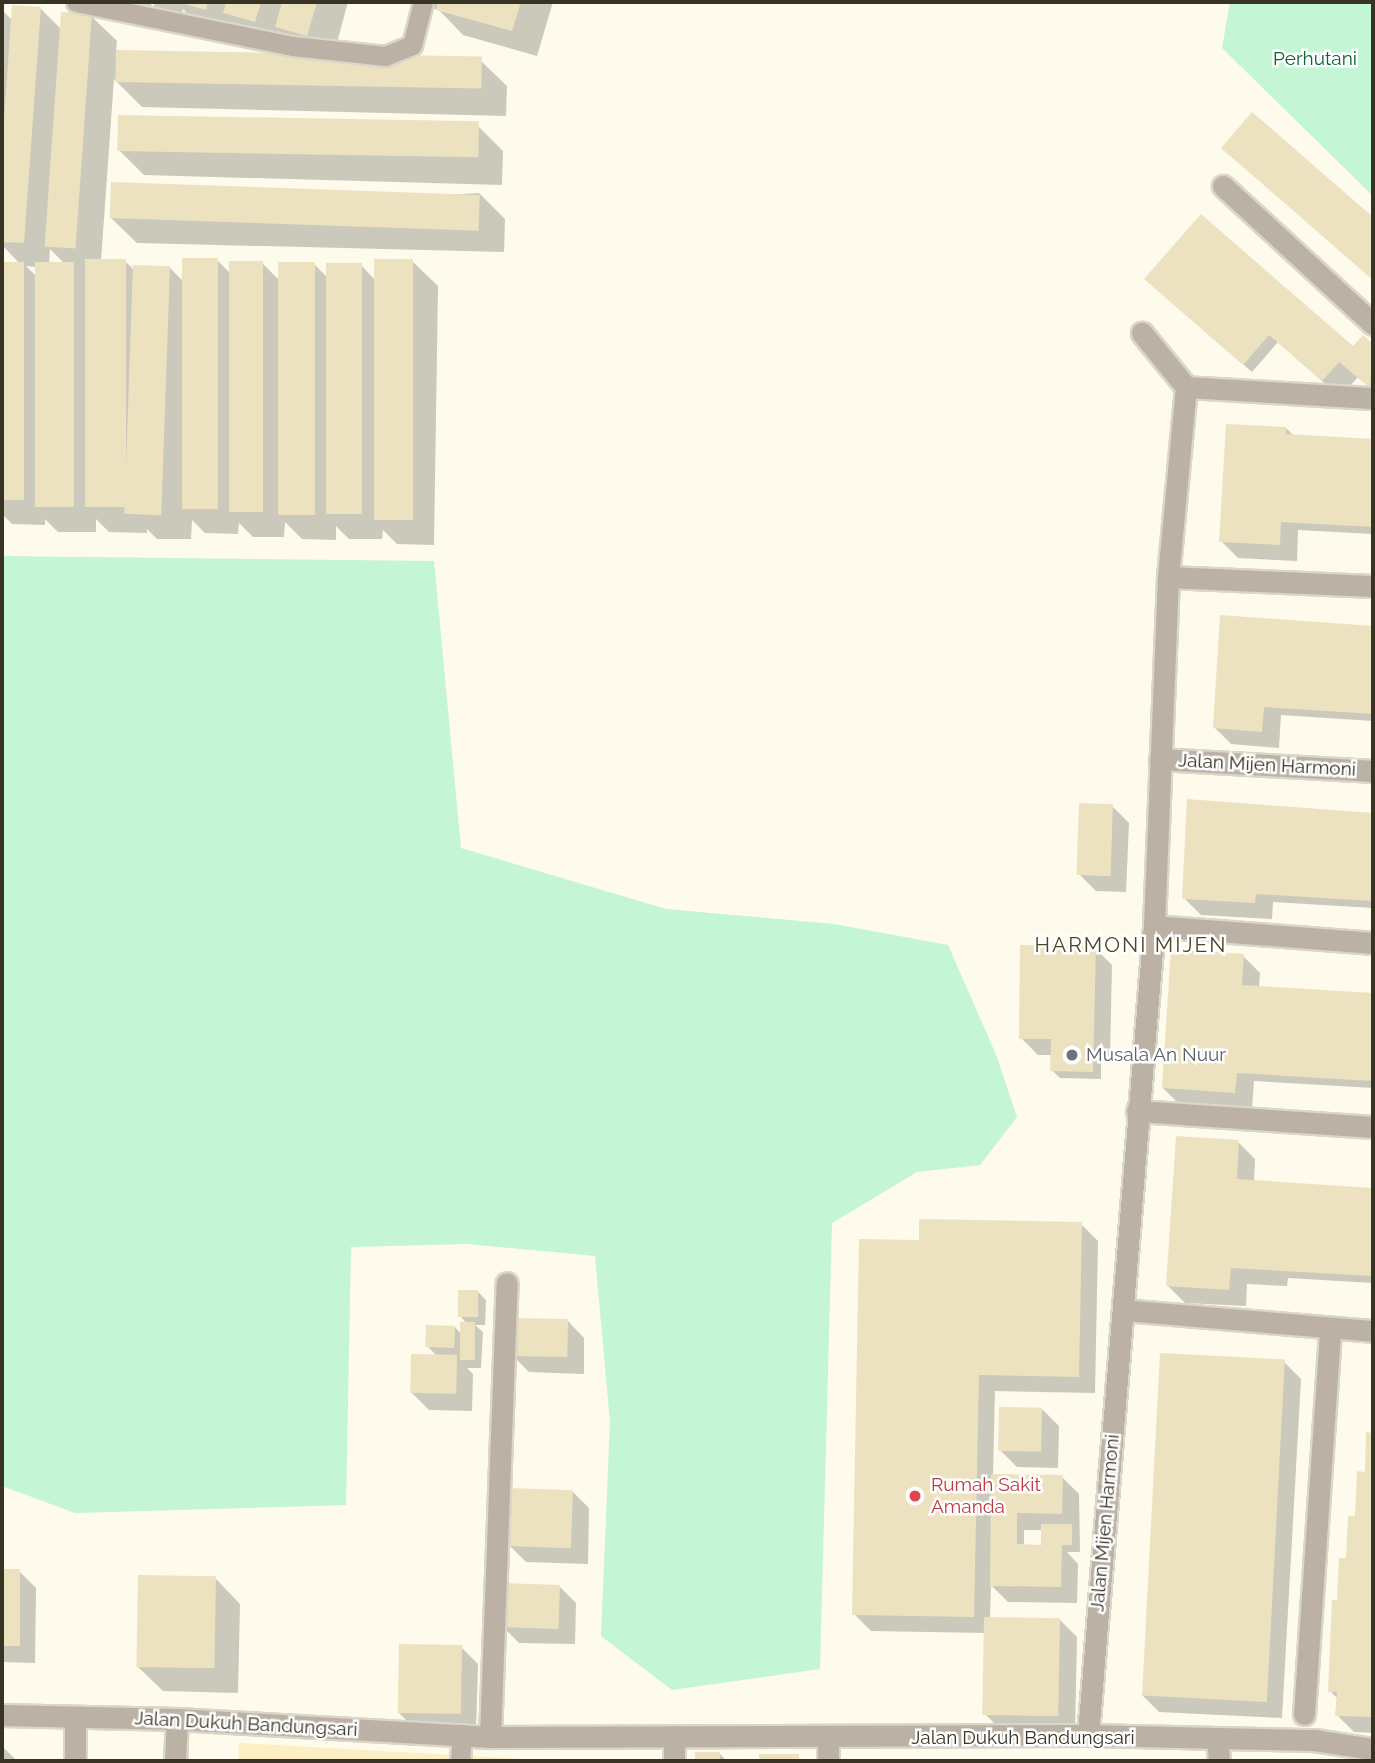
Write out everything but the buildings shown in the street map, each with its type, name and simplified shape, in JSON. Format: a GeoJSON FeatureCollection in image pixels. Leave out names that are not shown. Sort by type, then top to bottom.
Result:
{"type":"FeatureCollection","features":[{"type":"Feature","properties":{"kind":"street"},"geometry":{"type":"LineString","coordinates":[[1223,186],[1373,324]]}},
{"type":"Feature","properties":{"kind":"street"},"geometry":{"type":"LineString","coordinates":[[1142,333],[1186,387],[1373,398]]}},
{"type":"Feature","properties":{"kind":"street","name":"Jalan Mijen Harmoni"},"geometry":{"type":"LineString","coordinates":[[1088,1735],[1154,926],[1168,577],[1186,387]]}},
{"type":"Feature","properties":{"kind":"street"},"geometry":{"type":"LineString","coordinates":[[1168,577],[1373,586]]}},
{"type":"Feature","properties":{"kind":"street","name":"Jalan Mijen Harmoni"},"geometry":{"type":"LineString","coordinates":[[1160,759],[1373,771]]}},
{"type":"Feature","properties":{"kind":"street"},"geometry":{"type":"LineString","coordinates":[[1154,926],[1373,943]]}},
{"type":"Feature","properties":{"kind":"street"},"geometry":{"type":"LineString","coordinates":[[1138,1111],[1373,1127]]}},
{"type":"Feature","properties":{"kind":"street"},"geometry":{"type":"LineString","coordinates":[[490,1737],[507,1283]]}},
{"type":"Feature","properties":{"kind":"street"},"geometry":{"type":"LineString","coordinates":[[1123,1310],[1373,1331]]}},
{"type":"Feature","properties":{"kind":"street"},"geometry":{"type":"LineString","coordinates":[[1304,1714],[1331,1329]]}},
{"type":"Feature","properties":{"kind":"street","name":"Jalan Dukuh Bandungsari"},"geometry":{"type":"LineString","coordinates":[[2,1715],[177,1719],[309,1730],[490,1737],[1088,1735],[1314,1740],[1373,1749]]}},
{"type":"Feature","properties":{"kind":"street"},"geometry":{"type":"LineString","coordinates":[[75,1717],[75,1761]]}},
{"type":"Feature","properties":{"kind":"street"},"geometry":{"type":"LineString","coordinates":[[174,1761],[177,1719]]}},
{"type":"Feature","properties":{"kind":"street"},"geometry":{"type":"LineString","coordinates":[[674,1736],[674,1761]]}},
{"type":"Feature","properties":{"kind":"street"},"geometry":{"type":"LineString","coordinates":[[828,1737],[828,1761]]}},
{"type":"Feature","properties":{"kind":"street"},"geometry":{"type":"LineString","coordinates":[[1217,1738],[1219,1761]]}},
{"type":"Feature","properties":{"kind":"lane"},"geometry":{"type":"LineString","coordinates":[[76,2],[293,46],[384,56],[412,44],[424,2]]}},
{"type":"Feature","properties":{"kind":"lane"},"geometry":{"type":"LineString","coordinates":[[460,1761],[461,1734]]}},
{"type":"Feature","properties":{"kind":"shaded area"},"geometry":{"type":"Polygon","coordinates":[[[239,1743],[558,1761],[238,1761],[239,1743]]]}},
{"type":"Feature","properties":{"kind":"green space","name":"Perhutani"},"geometry":{"type":"Polygon","coordinates":[[[1230,2],[1373,2],[1373,196],[1222,48],[1230,2]]]}},
{"type":"Feature","properties":{"kind":"green space"},"geometry":{"type":"Polygon","coordinates":[[[2,556],[434,561],[461,848],[666,909],[834,924],[948,945],[997,1057],[1017,1117],[980,1165],[917,1172],[832,1223],[820,1669],[672,1690],[601,1636],[610,1422],[595,1256],[467,1244],[351,1247],[346,1505],[75,1513],[2,1486],[2,556]]]}},
{"type":"Feature","properties":{"kind":"place","name":"Musala An Nuur"},"geometry":{"type":"Point","coordinates":[1072,1055]}},
{"type":"Feature","properties":{"kind":"place","name":"Rumah Sakit Amanda"},"geometry":{"type":"Point","coordinates":[915,1496]}},
{"type":"Feature","properties":{"kind":"district","name":"HARMONI MIJEN"},"geometry":{"type":"Point","coordinates":[1131,945]}}]}
